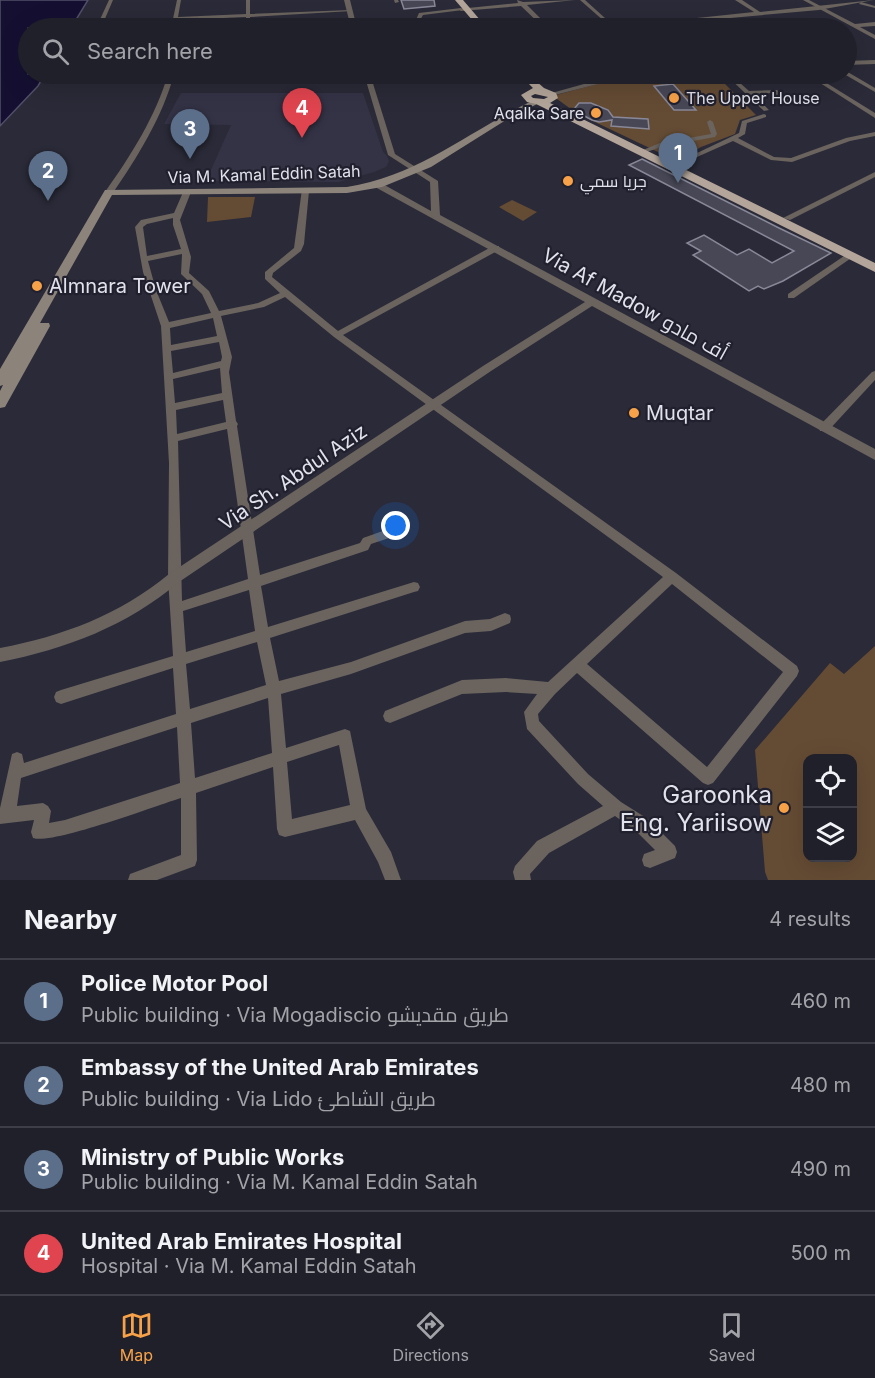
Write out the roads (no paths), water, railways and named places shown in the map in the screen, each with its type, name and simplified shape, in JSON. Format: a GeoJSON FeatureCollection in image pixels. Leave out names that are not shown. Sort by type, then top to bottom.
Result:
{"type":"FeatureCollection","features":[{"type":"Feature","properties":{"kind":"highway"},"geometry":{"type":"LineString","coordinates":[[453,0],[473,18]]}},
{"type":"Feature","properties":{"kind":"highway"},"geometry":{"type":"LineString","coordinates":[[459,0],[470,18]]}},
{"type":"Feature","properties":{"kind":"highway"},"geometry":{"type":"LineString","coordinates":[[522,84],[526,96],[530,92],[544,98],[644,151],[767,211],[787,218],[850,256],[875,268]]}},
{"type":"Feature","properties":{"kind":"highway"},"geometry":{"type":"LineString","coordinates":[[531,84],[544,98]]}},
{"type":"Feature","properties":{"kind":"highway"},"geometry":{"type":"LineString","coordinates":[[644,151],[678,164],[818,237],[875,262]]}},
{"type":"Feature","properties":{"kind":"main road"},"geometry":{"type":"LineString","coordinates":[[414,168],[526,96]]}},
{"type":"Feature","properties":{"kind":"main road"},"geometry":{"type":"LineString","coordinates":[[414,168],[503,118],[544,98]]}},
{"type":"Feature","properties":{"kind":"main road","name":"Via M. Kamal Eddin Satah"},"geometry":{"type":"LineString","coordinates":[[115,190],[326,188],[378,185],[414,168]]}},
{"type":"Feature","properties":{"kind":"main road","name":"Via M. Kamal Eddin Satah"},"geometry":{"type":"LineString","coordinates":[[115,190],[305,191],[367,181],[414,168]]}},
{"type":"Feature","properties":{"kind":"main road"},"geometry":{"type":"LineString","coordinates":[[0,381],[105,215],[115,190]]}},
{"type":"Feature","properties":{"kind":"main road"},"geometry":{"type":"LineString","coordinates":[[0,403],[115,190]]}},
{"type":"Feature","properties":{"kind":"street"},"geometry":{"type":"LineString","coordinates":[[103,18],[111,0]]}},
{"type":"Feature","properties":{"kind":"street"},"geometry":{"type":"LineString","coordinates":[[174,18],[179,0]]}},
{"type":"Feature","properties":{"kind":"street"},"geometry":{"type":"LineString","coordinates":[[247,16],[248,0]]}},
{"type":"Feature","properties":{"kind":"street"},"geometry":{"type":"LineString","coordinates":[[347,0],[352,18]]}},
{"type":"Feature","properties":{"kind":"street"},"geometry":{"type":"LineString","coordinates":[[419,18],[421,14],[521,2],[572,0]]}},
{"type":"Feature","properties":{"kind":"street"},"geometry":{"type":"LineString","coordinates":[[582,0],[603,18]]}},
{"type":"Feature","properties":{"kind":"street"},"geometry":{"type":"LineString","coordinates":[[738,0],[760,14]]}},
{"type":"Feature","properties":{"kind":"street"},"geometry":{"type":"LineString","coordinates":[[805,0],[839,18]]}},
{"type":"Feature","properties":{"kind":"street"},"geometry":{"type":"LineString","coordinates":[[849,0],[875,7]]}},
{"type":"Feature","properties":{"kind":"street"},"geometry":{"type":"LineString","coordinates":[[715,18],[819,8],[871,0]]}},
{"type":"Feature","properties":{"kind":"street"},"geometry":{"type":"LineString","coordinates":[[521,2],[538,18]]}},
{"type":"Feature","properties":{"kind":"street"},"geometry":{"type":"LineString","coordinates":[[210,18],[350,11]]}},
{"type":"Feature","properties":{"kind":"street"},"geometry":{"type":"LineString","coordinates":[[857,26],[875,24]]}},
{"type":"Feature","properties":{"kind":"street"},"geometry":{"type":"LineString","coordinates":[[857,27],[875,37]]}},
{"type":"Feature","properties":{"kind":"street"},"geometry":{"type":"LineString","coordinates":[[857,63],[875,62]]}},
{"type":"Feature","properties":{"kind":"street"},"geometry":{"type":"LineString","coordinates":[[857,79],[874,89]]}},
{"type":"Feature","properties":{"kind":"street"},"geometry":{"type":"LineString","coordinates":[[115,190],[161,101],[167,84]]}},
{"type":"Feature","properties":{"kind":"street"},"geometry":{"type":"LineString","coordinates":[[115,190],[165,109],[174,84]]}},
{"type":"Feature","properties":{"kind":"street"},"geometry":{"type":"LineString","coordinates":[[370,84],[392,155],[434,181],[436,215]]}},
{"type":"Feature","properties":{"kind":"street"},"geometry":{"type":"LineString","coordinates":[[544,98],[592,84]]}},
{"type":"Feature","properties":{"kind":"street"},"geometry":{"type":"LineString","coordinates":[[678,164],[744,132],[744,122],[765,113],[738,84]]}},
{"type":"Feature","properties":{"kind":"street"},"geometry":{"type":"LineString","coordinates":[[825,84],[875,116]]}},
{"type":"Feature","properties":{"kind":"street"},"geometry":{"type":"LineString","coordinates":[[748,93],[777,92],[789,102]]}},
{"type":"Feature","properties":{"kind":"street"},"geometry":{"type":"LineString","coordinates":[[644,151],[660,145],[713,136],[710,122]]}},
{"type":"Feature","properties":{"kind":"street"},"geometry":{"type":"LineString","coordinates":[[732,138],[783,161],[792,160],[848,139],[875,134]]}},
{"type":"Feature","properties":{"kind":"street"},"geometry":{"type":"LineString","coordinates":[[787,218],[875,174]]}},
{"type":"Feature","properties":{"kind":"street","name":"Via Af Madow أف مادو"},"geometry":{"type":"LineString","coordinates":[[378,185],[875,456]]}},
{"type":"Feature","properties":{"kind":"street"},"geometry":{"type":"LineString","coordinates":[[305,191],[298,249],[273,266],[268,277],[338,335],[672,577],[792,671],[708,778],[578,665]]}},
{"type":"Feature","properties":{"kind":"street"},"geometry":{"type":"LineString","coordinates":[[187,192],[175,215],[175,225],[185,251],[185,273],[207,293],[216,314],[227,357],[224,372],[262,633],[274,689],[285,829],[359,811]]}},
{"type":"Feature","properties":{"kind":"street"},"geometry":{"type":"LineString","coordinates":[[136,880],[189,860],[188,788],[174,578],[172,439],[165,326],[163,312],[155,299],[144,259],[141,224],[175,215]]}},
{"type":"Feature","properties":{"kind":"street"},"geometry":{"type":"LineString","coordinates":[[338,335],[496,248]]}},
{"type":"Feature","properties":{"kind":"street"},"geometry":{"type":"LineString","coordinates":[[144,259],[185,251]]}},
{"type":"Feature","properties":{"kind":"street"},"geometry":{"type":"LineString","coordinates":[[791,296],[850,256]]}},
{"type":"Feature","properties":{"kind":"street"},"geometry":{"type":"LineString","coordinates":[[165,326],[261,304],[287,292]]}},
{"type":"Feature","properties":{"kind":"street","name":"Via Sh. Abdul Aziz"},"geometry":{"type":"LineString","coordinates":[[0,655],[35,648],[114,618],[161,590],[174,578],[436,404],[511,351],[593,301]]}},
{"type":"Feature","properties":{"kind":"street"},"geometry":{"type":"LineString","coordinates":[[166,349],[223,338]]}},
{"type":"Feature","properties":{"kind":"street"},"geometry":{"type":"LineString","coordinates":[[168,377],[226,363]]}},
{"type":"Feature","properties":{"kind":"street"},"geometry":{"type":"LineString","coordinates":[[824,428],[875,374]]}},
{"type":"Feature","properties":{"kind":"street"},"geometry":{"type":"LineString","coordinates":[[170,408],[228,395]]}},
{"type":"Feature","properties":{"kind":"street"},"geometry":{"type":"LineString","coordinates":[[172,439],[233,424]]}},
{"type":"Feature","properties":{"kind":"street"},"geometry":{"type":"LineString","coordinates":[[176,608],[364,547],[367,541],[397,531]]}},
{"type":"Feature","properties":{"kind":"street"},"geometry":{"type":"LineString","coordinates":[[650,860],[669,852],[642,825],[583,779],[532,724],[531,712],[550,689],[672,577]]}},
{"type":"Feature","properties":{"kind":"street"},"geometry":{"type":"LineString","coordinates":[[61,697],[414,587]]}},
{"type":"Feature","properties":{"kind":"street"},"geometry":{"type":"LineString","coordinates":[[393,880],[386,858],[359,811],[345,736],[65,828],[39,832],[43,811],[4,815],[16,766],[351,668],[465,627],[491,625],[505,619]]}},
{"type":"Feature","properties":{"kind":"street"},"geometry":{"type":"LineString","coordinates":[[390,716],[462,687],[506,685],[550,689]]}},
{"type":"Feature","properties":{"kind":"street"},"geometry":{"type":"LineString","coordinates":[[523,880],[521,872],[543,847],[616,807]]}},
{"type":"Feature","properties":{"kind":"place","name":"The Upper House"},"geometry":{"type":"Point","coordinates":[674,98]}},
{"type":"Feature","properties":{"kind":"place","name":"Aqalka Sare"},"geometry":{"type":"Point","coordinates":[596,113]}},
{"type":"Feature","properties":{"kind":"place","name":"United Arab Emirates Hospital"},"geometry":{"type":"Point","coordinates":[302,138]}},
{"type":"Feature","properties":{"kind":"place","name":"Ministry of Public Works"},"geometry":{"type":"Point","coordinates":[190,159]}},
{"type":"Feature","properties":{"kind":"place","name":"جريا سمي"},"geometry":{"type":"Point","coordinates":[568,181]}},
{"type":"Feature","properties":{"kind":"place","name":"Police Motor Pool"},"geometry":{"type":"Point","coordinates":[678,183]}},
{"type":"Feature","properties":{"kind":"place","name":"Embassy of the United Arab Emirates"},"geometry":{"type":"Point","coordinates":[48,201]}},
{"type":"Feature","properties":{"kind":"place","name":"Almnara Tower"},"geometry":{"type":"Point","coordinates":[37,286]}},
{"type":"Feature","properties":{"kind":"place","name":"Muqtar"},"geometry":{"type":"Point","coordinates":[634,413]}},
{"type":"Feature","properties":{"kind":"place","name":"Garoonka Eng. Yariisow"},"geometry":{"type":"Point","coordinates":[784,808]}}]}
